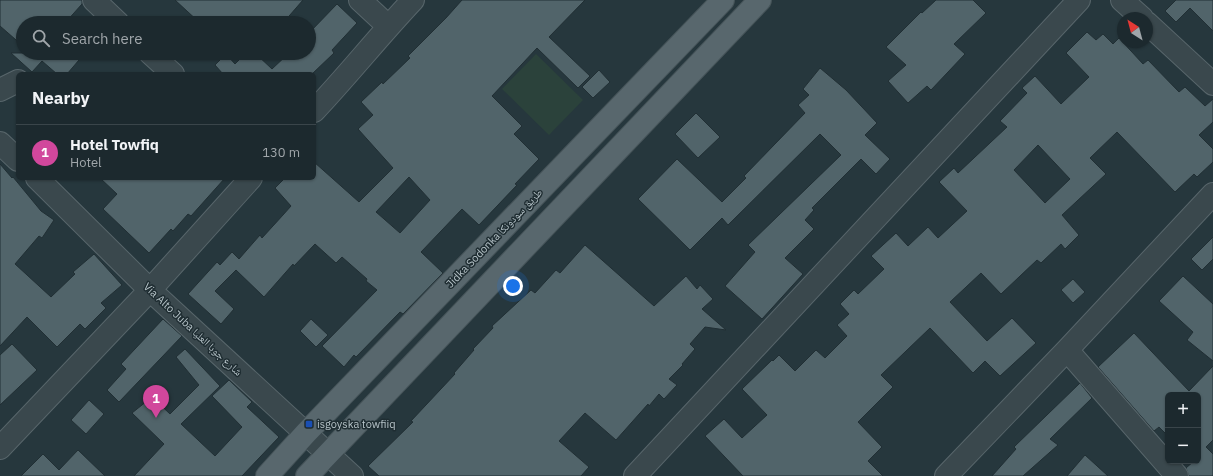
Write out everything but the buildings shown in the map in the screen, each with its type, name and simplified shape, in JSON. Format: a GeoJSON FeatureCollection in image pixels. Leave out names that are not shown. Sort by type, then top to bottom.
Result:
{"type":"FeatureCollection","features":[{"type":"Feature","properties":{"kind":"main road","name":"Jidka Sodonka طريق سودونكا"},"geometry":{"type":"LineString","coordinates":[[267,476],[306,433],[723,0]]}},
{"type":"Feature","properties":{"kind":"main road"},"geometry":{"type":"LineString","coordinates":[[307,476],[760,0]]}},
{"type":"Feature","properties":{"kind":"main road"},"geometry":{"type":"LineString","coordinates":[[489,244],[510,262]]}},
{"type":"Feature","properties":{"kind":"street"},"geometry":{"type":"LineString","coordinates":[[94,0],[111,16]]}},
{"type":"Feature","properties":{"kind":"street"},"geometry":{"type":"LineString","coordinates":[[360,0],[388,26]]}},
{"type":"Feature","properties":{"kind":"street"},"geometry":{"type":"LineString","coordinates":[[316,109],[388,26],[413,0]]}},
{"type":"Feature","properties":{"kind":"street"},"geometry":{"type":"LineString","coordinates":[[635,476],[1079,0]]}},
{"type":"Feature","properties":{"kind":"street"},"geometry":{"type":"LineString","coordinates":[[1122,0],[1135,12]]}},
{"type":"Feature","properties":{"kind":"street"},"geometry":{"type":"LineString","coordinates":[[1153,29],[1213,84]]}},
{"type":"Feature","properties":{"kind":"street"},"geometry":{"type":"LineString","coordinates":[[158,60],[171,72]]}},
{"type":"Feature","properties":{"kind":"street"},"geometry":{"type":"LineString","coordinates":[[0,90],[16,82]]}},
{"type":"Feature","properties":{"kind":"street"},"geometry":{"type":"LineString","coordinates":[[0,143],[16,158]]}},
{"type":"Feature","properties":{"kind":"street","name":"Via Alto Juba شارع جوبا العليا"},"geometry":{"type":"LineString","coordinates":[[39,180],[150,290],[352,476]]}},
{"type":"Feature","properties":{"kind":"street"},"geometry":{"type":"LineString","coordinates":[[0,448],[150,290],[249,180]]}},
{"type":"Feature","properties":{"kind":"street"},"geometry":{"type":"LineString","coordinates":[[946,476],[1067,350],[1213,194]]}},
{"type":"Feature","properties":{"kind":"street"},"geometry":{"type":"LineString","coordinates":[[1067,350],[1177,476]]}},
{"type":"Feature","properties":{"kind":"green space"},"geometry":{"type":"Polygon","coordinates":[[[536,54],[583,100],[549,135],[502,89],[536,54]]]}},
{"type":"Feature","properties":{"kind":"place","name":"Hotel Towfiq"},"geometry":{"type":"Point","coordinates":[156,418]}},
{"type":"Feature","properties":{"kind":"place","name":"isgoyska towfiiq"},"geometry":{"type":"Point","coordinates":[309,424]}}]}
